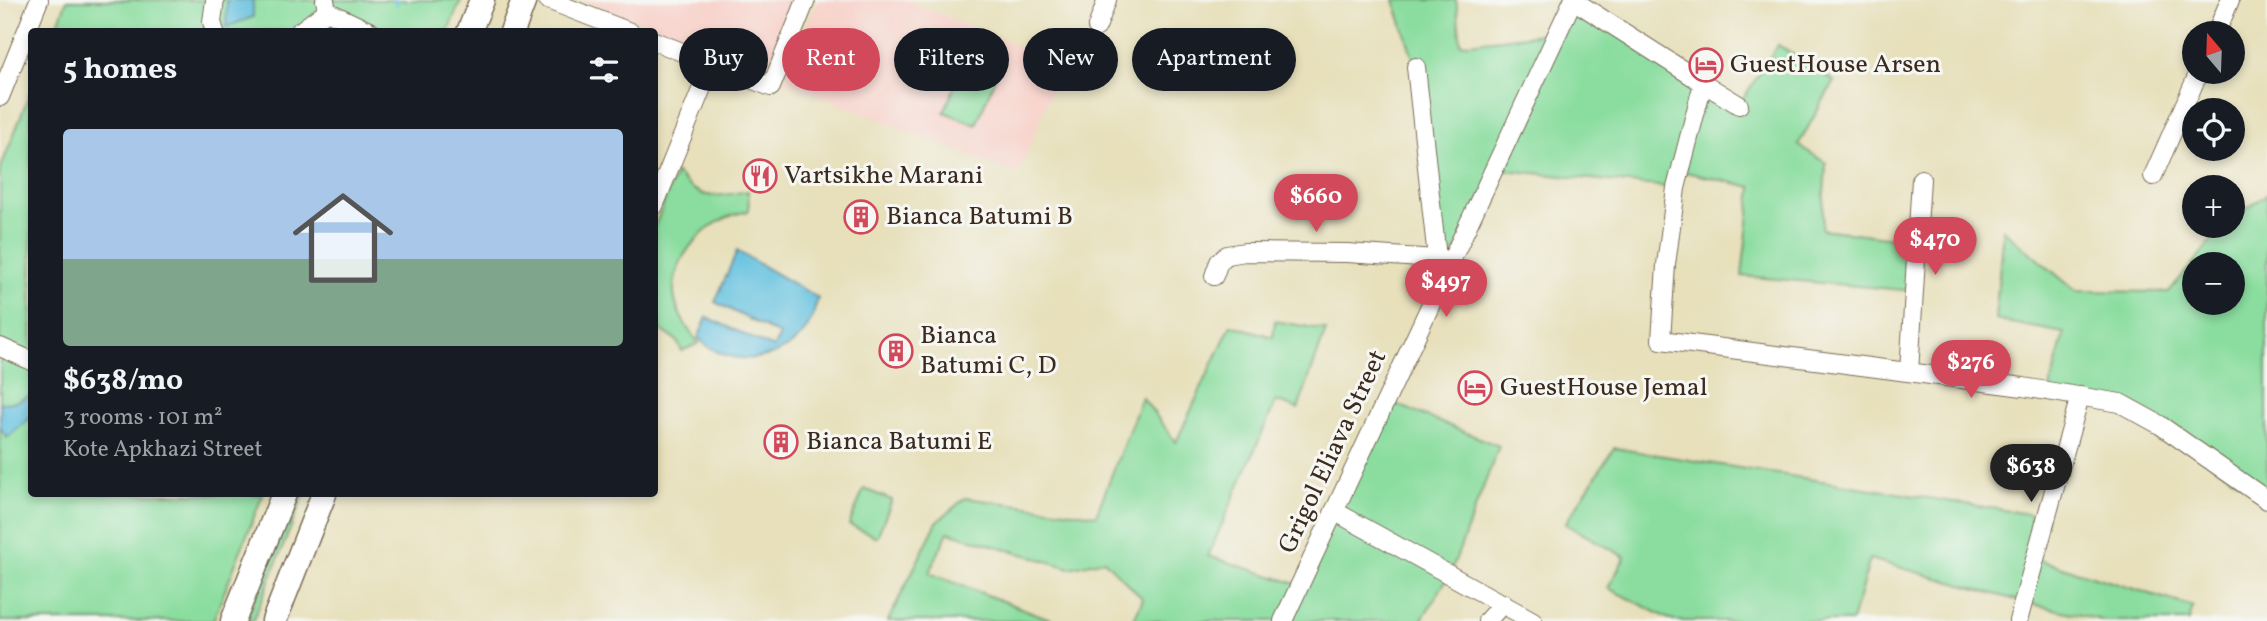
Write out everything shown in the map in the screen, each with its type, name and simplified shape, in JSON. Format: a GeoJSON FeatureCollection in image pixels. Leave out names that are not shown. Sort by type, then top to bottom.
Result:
{"type":"FeatureCollection","features":[{"type":"Feature","properties":{"kind":"main road"},"geometry":{"type":"LineString","coordinates":[[471,28],[482,0]]}},
{"type":"Feature","properties":{"kind":"main road"},"geometry":{"type":"LineString","coordinates":[[514,28],[524,0]]}},
{"type":"Feature","properties":{"kind":"main road"},"geometry":{"type":"LineString","coordinates":[[233,621],[283,497]]}},
{"type":"Feature","properties":{"kind":"main road"},"geometry":{"type":"LineString","coordinates":[[274,621],[323,497]]}},
{"type":"Feature","properties":{"kind":"street"},"geometry":{"type":"LineString","coordinates":[[0,97],[39,0]]}},
{"type":"Feature","properties":{"kind":"street"},"geometry":{"type":"LineString","coordinates":[[214,28],[215,0]]}},
{"type":"Feature","properties":{"kind":"street"},"geometry":{"type":"LineString","coordinates":[[548,0],[620,28]]}},
{"type":"Feature","properties":{"kind":"street"},"geometry":{"type":"LineString","coordinates":[[768,86],[771,87],[806,0]]}},
{"type":"Feature","properties":{"kind":"street"},"geometry":{"type":"LineString","coordinates":[[1097,27],[1107,0]]}},
{"type":"Feature","properties":{"kind":"street"},"geometry":{"type":"LineString","coordinates":[[1573,0],[1739,105]]}},
{"type":"Feature","properties":{"kind":"street","name":"Grigol Eliava Street"},"geometry":{"type":"LineString","coordinates":[[1283,621],[1444,259],[1573,0]]}},
{"type":"Feature","properties":{"kind":"street"},"geometry":{"type":"LineString","coordinates":[[2221,21],[2230,0]]}},
{"type":"Feature","properties":{"kind":"street"},"geometry":{"type":"LineString","coordinates":[[303,28],[326,5],[364,28]]}},
{"type":"Feature","properties":{"kind":"street"},"geometry":{"type":"LineString","coordinates":[[658,43],[679,50]]}},
{"type":"Feature","properties":{"kind":"street"},"geometry":{"type":"LineString","coordinates":[[1214,276],[1219,262],[1227,255],[1245,252],[1347,253],[1444,259],[1416,67]]}},
{"type":"Feature","properties":{"kind":"street"},"geometry":{"type":"LineString","coordinates":[[1703,83],[1676,188],[1666,265],[1661,340],[2120,402],[2160,425],[2267,500]]}},
{"type":"Feature","properties":{"kind":"street"},"geometry":{"type":"LineString","coordinates":[[2153,176],[2194,84]]}},
{"type":"Feature","properties":{"kind":"street"},"geometry":{"type":"LineString","coordinates":[[658,196],[701,91]]}},
{"type":"Feature","properties":{"kind":"street"},"geometry":{"type":"LineString","coordinates":[[1909,372],[1921,179]]}},
{"type":"Feature","properties":{"kind":"street"},"geometry":{"type":"LineString","coordinates":[[0,347],[28,359]]}},
{"type":"Feature","properties":{"kind":"street"},"geometry":{"type":"LineString","coordinates":[[2018,621],[2080,396]]}},
{"type":"Feature","properties":{"kind":"street"},"geometry":{"type":"LineString","coordinates":[[1334,511],[1533,621]]}},
{"type":"Feature","properties":{"kind":"street"},"geometry":{"type":"LineString","coordinates":[[1487,621],[1503,603]]}},
{"type":"Feature","properties":{"kind":"shaded area"},"geometry":{"type":"Polygon","coordinates":[[[581,0],[793,0],[768,67],[768,28],[679,28],[679,37],[581,0]]]}},
{"type":"Feature","properties":{"kind":"shaded area"},"geometry":{"type":"Polygon","coordinates":[[[818,0],[907,0],[974,28],[894,28],[894,91],[1009,91],[1009,43],[1023,49],[1023,91],[1052,91],[1018,175],[808,91],[880,91],[880,28],[806,28],[818,0]]]}},
{"type":"Feature","properties":{"kind":"green space"},"geometry":{"type":"Polygon","coordinates":[[[67,0],[461,0],[449,28],[56,28],[67,0]]]}},
{"type":"Feature","properties":{"kind":"green space"},"geometry":{"type":"Polygon","coordinates":[[[1394,0],[1456,0],[1461,44],[1558,32],[1573,0],[1739,105],[1778,45],[1834,81],[1798,145],[1826,163],[1822,229],[1918,241],[1914,291],[1742,276],[1752,187],[1681,171],[1676,188],[1495,169],[1451,260],[1437,258],[1416,67],[1394,0]]]}},
{"type":"Feature","properties":{"kind":"green space"},"geometry":{"type":"Polygon","coordinates":[[[953,91],[990,91],[976,125],[944,112],[953,91]]]}},
{"type":"Feature","properties":{"kind":"green space"},"geometry":{"type":"Polygon","coordinates":[[[28,98],[28,497],[262,497],[213,621],[0,621],[0,170],[28,98]]]}},
{"type":"Feature","properties":{"kind":"green space"},"geometry":{"type":"Polygon","coordinates":[[[676,173],[693,189],[708,195],[748,191],[749,211],[735,214],[710,228],[698,237],[681,261],[676,274],[674,296],[678,311],[699,343],[682,351],[676,340],[658,328],[658,218],[676,173]]]}},
{"type":"Feature","properties":{"kind":"green space"},"geometry":{"type":"Polygon","coordinates":[[[2267,194],[2267,500],[2120,403],[2049,392],[2064,333],[1995,320],[2003,230],[2076,291],[2169,292],[2182,276],[2182,315],[2245,315],[2245,252],[2202,252],[2214,238],[2245,238],[2245,210],[2267,194]]]}},
{"type":"Feature","properties":{"kind":"green space"},"geometry":{"type":"Polygon","coordinates":[[[1275,321],[1326,330],[1298,409],[1276,401],[1208,556],[1300,585],[1386,400],[1499,446],[1450,574],[1421,621],[1133,621],[1143,599],[1104,560],[1070,568],[948,532],[929,573],[1055,621],[888,621],[937,522],[965,498],[1096,515],[1142,397],[1176,442],[1231,325],[1273,337],[1275,321]]]}},
{"type":"Feature","properties":{"kind":"green space"},"geometry":{"type":"Polygon","coordinates":[[[1614,448],[2047,517],[2036,559],[2193,607],[2189,621],[2106,621],[2023,602],[1870,559],[1852,621],[1673,621],[1608,588],[1625,557],[1565,524],[1614,448]]]}},
{"type":"Feature","properties":{"kind":"green space"},"geometry":{"type":"Polygon","coordinates":[[[864,489],[892,500],[877,537],[849,525],[864,489]]]}},
{"type":"Feature","properties":{"kind":"green space"},"geometry":{"type":"Polygon","coordinates":[[[296,497],[303,497],[253,621],[246,621],[296,497]]]}},
{"type":"Feature","properties":{"kind":"water"},"geometry":{"type":"Polygon","coordinates":[[[227,0],[253,0],[253,17],[226,27],[227,0]]]}},
{"type":"Feature","properties":{"kind":"water"},"geometry":{"type":"Polygon","coordinates":[[[737,251],[818,298],[804,332],[783,350],[757,358],[743,358],[713,350],[698,338],[707,317],[773,348],[780,335],[715,302],[737,251]]]}},
{"type":"Feature","properties":{"kind":"water"},"geometry":{"type":"Polygon","coordinates":[[[28,396],[28,420],[7,438],[0,427],[0,403],[15,402],[28,396]]]}},
{"type":"Feature","properties":{"kind":"place","name":"GuestHouse Arsen"},"geometry":{"type":"Point","coordinates":[1706,65]}},
{"type":"Feature","properties":{"kind":"place","name":"Vartsikhe Marani"},"geometry":{"type":"Point","coordinates":[760,176]}},
{"type":"Feature","properties":{"kind":"place","name":"Bianca Batumi B"},"geometry":{"type":"Point","coordinates":[861,217]}},
{"type":"Feature","properties":{"kind":"place","name":"Bianca Batumi C, D"},"geometry":{"type":"Point","coordinates":[896,351]}},
{"type":"Feature","properties":{"kind":"place","name":"GuestHouse Jemal"},"geometry":{"type":"Point","coordinates":[1475,388]}},
{"type":"Feature","properties":{"kind":"place","name":"Bianca Batumi E"},"geometry":{"type":"Point","coordinates":[781,442]}}]}
